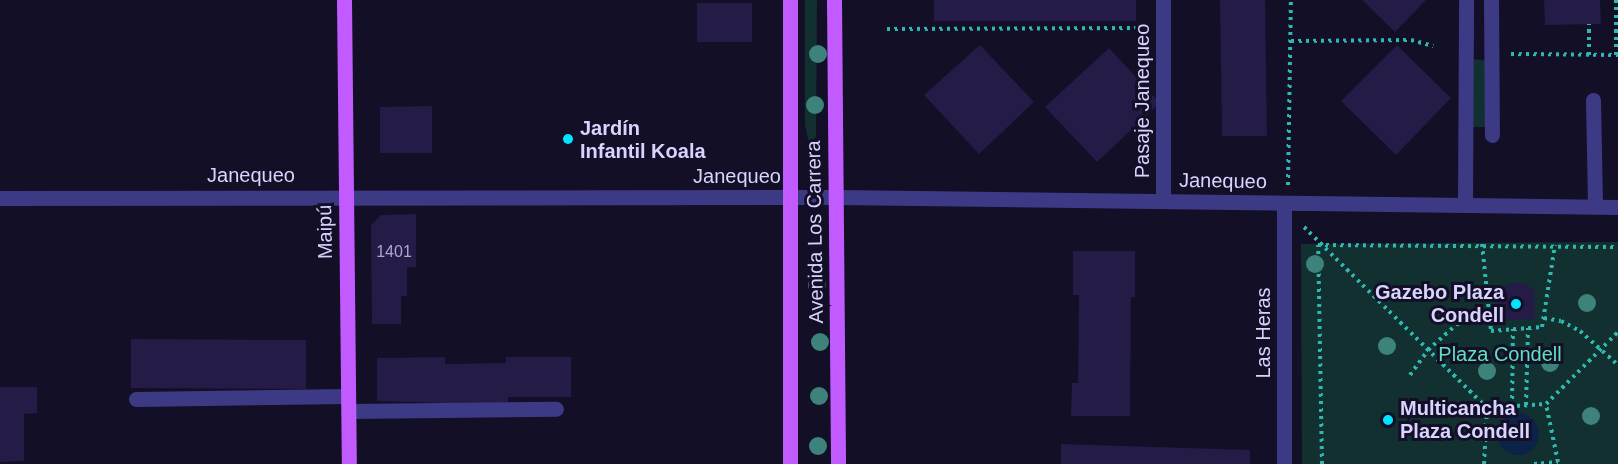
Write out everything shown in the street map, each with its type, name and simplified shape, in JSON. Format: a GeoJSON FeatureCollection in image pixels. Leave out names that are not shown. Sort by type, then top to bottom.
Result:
{"type":"FeatureCollection","features":[{"type":"Feature","properties":{"kind":"main road","name":"Maipú"},"geometry":{"type":"LineString","coordinates":[[344,0],[349,464]]}},
{"type":"Feature","properties":{"kind":"main road","name":"Avenida Los Carrera"},"geometry":{"type":"LineString","coordinates":[[790,0],[788,198],[790,464]]}},
{"type":"Feature","properties":{"kind":"main road","name":"Avenida Los Carrera"},"geometry":{"type":"LineString","coordinates":[[834,0],[838,464]]}},
{"type":"Feature","properties":{"kind":"street","name":"Pasaje Janequeo"},"geometry":{"type":"LineString","coordinates":[[1163,0],[1163,201]]}},
{"type":"Feature","properties":{"kind":"street"},"geometry":{"type":"LineString","coordinates":[[1465,205],[1466,0]]}},
{"type":"Feature","properties":{"kind":"street"},"geometry":{"type":"LineString","coordinates":[[1491,0],[1492,135]]}},
{"type":"Feature","properties":{"kind":"street"},"geometry":{"type":"LineString","coordinates":[[1593,100],[1595,206]]}},
{"type":"Feature","properties":{"kind":"street","name":"Janequeo"},"geometry":{"type":"LineString","coordinates":[[0,198],[346,195],[836,197],[1618,207]]}},
{"type":"Feature","properties":{"kind":"street","name":"Las Heras"},"geometry":{"type":"LineString","coordinates":[[1284,203],[1284,464]]}},
{"type":"Feature","properties":{"kind":"street"},"geometry":{"type":"LineString","coordinates":[[136,399],[556,408]]}},
{"type":"Feature","properties":{"kind":"path"},"geometry":{"type":"LineString","coordinates":[[1291,0],[1290,175],[1284,203],[1318,244],[1487,408],[1484,464]]}},
{"type":"Feature","properties":{"kind":"path"},"geometry":{"type":"LineString","coordinates":[[1492,54],[1617,55],[1616,0]]}},
{"type":"Feature","properties":{"kind":"path"},"geometry":{"type":"LineString","coordinates":[[1589,24],[1589,55]]}},
{"type":"Feature","properties":{"kind":"path"},"geometry":{"type":"LineString","coordinates":[[887,29],[1163,28]]}},
{"type":"Feature","properties":{"kind":"path"},"geometry":{"type":"LineString","coordinates":[[1291,41],[1411,40],[1433,46]]}},
{"type":"Feature","properties":{"kind":"path"},"geometry":{"type":"LineString","coordinates":[[1318,244],[1618,247]]}},
{"type":"Feature","properties":{"kind":"path"},"geometry":{"type":"LineString","coordinates":[[1318,244],[1323,464]]}},
{"type":"Feature","properties":{"kind":"path"},"geometry":{"type":"LineString","coordinates":[[1482,244],[1491,331],[1542,327],[1555,246]]}},
{"type":"Feature","properties":{"kind":"path"},"geometry":{"type":"LineString","coordinates":[[1410,375],[1428,350],[1457,324],[1490,316]]}},
{"type":"Feature","properties":{"kind":"path"},"geometry":{"type":"LineString","coordinates":[[1544,318],[1571,326],[1618,364]]}},
{"type":"Feature","properties":{"kind":"path"},"geometry":{"type":"LineString","coordinates":[[1526,405],[1528,328]]}},
{"type":"Feature","properties":{"kind":"path"},"geometry":{"type":"LineString","coordinates":[[1512,406],[1513,329]]}},
{"type":"Feature","properties":{"kind":"path"},"geometry":{"type":"LineString","coordinates":[[1487,408],[1546,404],[1618,332]]}},
{"type":"Feature","properties":{"kind":"path"},"geometry":{"type":"LineString","coordinates":[[1534,464],[1559,463],[1546,404]]}},
{"type":"Feature","properties":{"kind":"green space"},"geometry":{"type":"Polygon","coordinates":[[[805,0],[817,0],[816,137],[812,158],[805,125],[805,0]]]}},
{"type":"Feature","properties":{"kind":"green space"},"geometry":{"type":"Polygon","coordinates":[[[1470,59],[1486,60],[1487,127],[1471,127],[1470,59]]]}},
{"type":"Feature","properties":{"kind":"green space","name":"Plaza Condell"},"geometry":{"type":"Polygon","coordinates":[[[1618,242],[1618,464],[1302,464],[1301,244],[1618,242]]]}},
{"type":"Feature","properties":{"kind":"water"},"geometry":{"type":"Polygon","coordinates":[[[1518,413],[1526,414],[1533,419],[1538,426],[1538,442],[1533,449],[1526,454],[1518,455],[1510,454],[1503,449],[1498,442],[1497,434],[1498,426],[1503,419],[1510,414],[1518,413]]]}},
{"type":"Feature","properties":{"kind":"building"},"geometry":{"type":"Polygon","coordinates":[[[934,0],[1136,0],[1136,21],[934,21],[934,0]]]}},
{"type":"Feature","properties":{"kind":"building"},"geometry":{"type":"Polygon","coordinates":[[[1220,0],[1265,0],[1267,136],[1222,136],[1220,0]]]}},
{"type":"Feature","properties":{"kind":"building"},"geometry":{"type":"Polygon","coordinates":[[[1362,0],[1426,0],[1395,32],[1362,0]]]}},
{"type":"Feature","properties":{"kind":"building"},"geometry":{"type":"Polygon","coordinates":[[[1544,0],[1600,0],[1601,24],[1545,25],[1544,0]]]}},
{"type":"Feature","properties":{"kind":"building"},"geometry":{"type":"Polygon","coordinates":[[[697,3],[752,3],[752,42],[697,42],[697,3]]]}},
{"type":"Feature","properties":{"kind":"building"},"geometry":{"type":"Polygon","coordinates":[[[980,45],[1034,102],[979,154],[924,95],[980,45]]]}},
{"type":"Feature","properties":{"kind":"building"},"geometry":{"type":"Polygon","coordinates":[[[1397,45],[1451,98],[1396,155],[1341,101],[1397,45]]]}},
{"type":"Feature","properties":{"kind":"building"},"geometry":{"type":"Polygon","coordinates":[[[1109,48],[1160,103],[1097,162],[1045,107],[1109,48]]]}},
{"type":"Feature","properties":{"kind":"building"},"geometry":{"type":"Polygon","coordinates":[[[432,106],[432,153],[380,153],[380,107],[432,106]]]}},
{"type":"Feature","properties":{"kind":"building"},"geometry":{"type":"Polygon","coordinates":[[[416,214],[416,267],[407,267],[407,296],[401,296],[401,324],[372,324],[371,225],[381,215],[416,214]]]}},
{"type":"Feature","properties":{"kind":"building"},"geometry":{"type":"Polygon","coordinates":[[[1073,251],[1135,251],[1135,297],[1131,297],[1130,416],[1071,416],[1072,383],[1078,383],[1079,295],[1073,295],[1073,251]]]}},
{"type":"Feature","properties":{"kind":"building","name":"Gazebo Plaza Condell"},"geometry":{"type":"Polygon","coordinates":[[[1511,283],[1524,283],[1534,290],[1535,319],[1497,321],[1497,300],[1501,288],[1511,283]]]}},
{"type":"Feature","properties":{"kind":"building"},"geometry":{"type":"Polygon","coordinates":[[[131,339],[306,340],[306,389],[131,388],[131,339]]]}},
{"type":"Feature","properties":{"kind":"building"},"geometry":{"type":"Polygon","coordinates":[[[445,357],[445,364],[506,363],[506,357],[571,357],[571,397],[508,397],[508,405],[377,401],[377,358],[445,357]]]}},
{"type":"Feature","properties":{"kind":"building"},"geometry":{"type":"Polygon","coordinates":[[[0,387],[37,387],[37,413],[24,414],[24,461],[0,462],[0,387]]]}},
{"type":"Feature","properties":{"kind":"building"},"geometry":{"type":"Polygon","coordinates":[[[1061,444],[1250,450],[1250,464],[1061,464],[1061,444]]]}},
{"type":"Feature","properties":{"kind":"place","name":"Jardín Infantil Koala"},"geometry":{"type":"Point","coordinates":[568,139]}},
{"type":"Feature","properties":{"kind":"place","name":"Gazebo Plaza Condell"},"geometry":{"type":"Point","coordinates":[1516,304]}},
{"type":"Feature","properties":{"kind":"place","name":"Multicancha Plaza Condell"},"geometry":{"type":"Point","coordinates":[1388,420]}}]}
